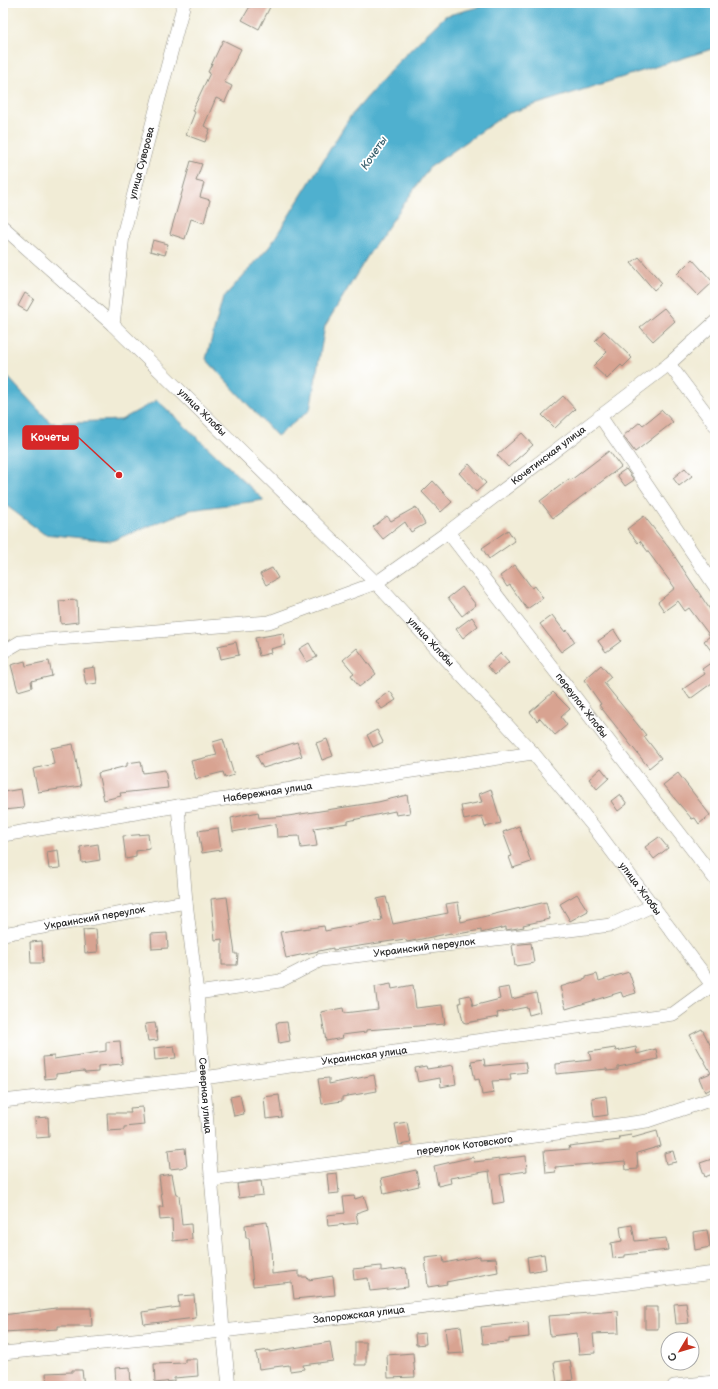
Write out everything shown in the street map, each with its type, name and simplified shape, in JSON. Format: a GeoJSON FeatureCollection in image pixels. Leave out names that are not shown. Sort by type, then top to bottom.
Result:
{"type":"FeatureCollection","features":[{"type":"Feature","properties":{"kind":"street","name":"улица Суворова"},"geometry":{"type":"LineString","coordinates":[[113,325],[123,235],[184,3]]}},
{"type":"Feature","properties":{"kind":"street","name":"улица Жлобы"},"geometry":{"type":"LineString","coordinates":[[3,227],[113,325],[376,583],[533,753],[593,826],[714,986]]}},
{"type":"Feature","properties":{"kind":"street","name":"Кочетинская улица"},"geometry":{"type":"LineString","coordinates":[[376,583],[448,532],[669,364],[715,322]]}},
{"type":"Feature","properties":{"kind":"street"},"geometry":{"type":"LineString","coordinates":[[669,364],[715,425]]}},
{"type":"Feature","properties":{"kind":"street"},"geometry":{"type":"LineString","coordinates":[[600,416],[715,586]]}},
{"type":"Feature","properties":{"kind":"street","name":"переулок Жлобы"},"geometry":{"type":"LineString","coordinates":[[448,532],[715,879]]}},
{"type":"Feature","properties":{"kind":"street"},"geometry":{"type":"LineString","coordinates":[[3,652],[20,642],[66,636],[269,622],[376,583]]}},
{"type":"Feature","properties":{"kind":"street","name":"Набережная улица"},"geometry":{"type":"LineString","coordinates":[[3,835],[178,806],[533,753]]}},
{"type":"Feature","properties":{"kind":"street","name":"Северная улица"},"geometry":{"type":"LineString","coordinates":[[178,806],[186,902],[197,993],[202,1078],[223,1332],[229,1386]]}},
{"type":"Feature","properties":{"kind":"street","name":"Украинский переулок"},"geometry":{"type":"LineString","coordinates":[[3,934],[186,902]]}},
{"type":"Feature","properties":{"kind":"street","name":"Украинский переулок"},"geometry":{"type":"LineString","coordinates":[[197,993],[280,981],[321,960],[611,925],[654,905]]}},
{"type":"Feature","properties":{"kind":"street","name":"Украинская улица"},"geometry":{"type":"LineString","coordinates":[[3,1101],[202,1078],[673,1014],[714,986]]}},
{"type":"Feature","properties":{"kind":"street","name":"переулок Котовского"},"geometry":{"type":"LineString","coordinates":[[211,1180],[647,1121],[715,1098]]}},
{"type":"Feature","properties":{"kind":"street","name":"Запорожская улица"},"geometry":{"type":"LineString","coordinates":[[3,1353],[223,1332],[715,1273]]}},
{"type":"Feature","properties":{"kind":"street"},"geometry":{"type":"LineString","coordinates":[[674,1386],[715,1382]]}},
{"type":"Feature","properties":{"kind":"water"},"geometry":{"type":"Polygon","coordinates":[[[493,3],[715,3],[715,48],[506,114],[429,168],[369,254],[325,326],[310,410],[277,436],[206,359],[223,298],[270,246],[350,117],[397,63],[445,16],[493,3]]]}},
{"type":"Feature","properties":{"kind":"water"},"geometry":{"type":"Polygon","coordinates":[[[3,372],[51,423],[121,420],[157,400],[264,500],[190,510],[111,541],[44,534],[3,503],[3,372]]]}},
{"type":"Feature","properties":{"kind":"building"},"geometry":{"type":"Polygon","coordinates":[[[252,3],[272,3],[259,29],[242,20],[252,3]]]}},
{"type":"Feature","properties":{"kind":"building"},"geometry":{"type":"Polygon","coordinates":[[[223,40],[241,49],[224,82],[232,86],[225,102],[216,98],[204,126],[210,129],[205,142],[186,135],[195,112],[192,111],[210,73],[208,72],[223,40]]]}},
{"type":"Feature","properties":{"kind":"building"},"geometry":{"type":"Polygon","coordinates":[[[191,161],[202,164],[196,181],[204,183],[200,197],[210,200],[204,223],[191,219],[185,239],[170,234],[191,161]]]}},
{"type":"Feature","properties":{"kind":"building"},"geometry":{"type":"Polygon","coordinates":[[[153,240],[168,244],[165,255],[150,251],[153,240]]]}},
{"type":"Feature","properties":{"kind":"building"},"geometry":{"type":"Polygon","coordinates":[[[639,257],[662,283],[654,290],[631,263],[639,257]]]}},
{"type":"Feature","properties":{"kind":"building"},"geometry":{"type":"Polygon","coordinates":[[[692,259],[713,282],[698,296],[677,274],[692,259]]]}},
{"type":"Feature","properties":{"kind":"building"},"geometry":{"type":"Polygon","coordinates":[[[25,293],[34,299],[27,311],[18,306],[25,293]]]}},
{"type":"Feature","properties":{"kind":"building"},"geometry":{"type":"Polygon","coordinates":[[[664,308],[675,321],[653,341],[640,327],[664,308]]]}},
{"type":"Feature","properties":{"kind":"building"},"geometry":{"type":"Polygon","coordinates":[[[604,331],[632,358],[623,367],[621,365],[607,379],[593,366],[607,352],[595,341],[604,331]]]}},
{"type":"Feature","properties":{"kind":"building"},"geometry":{"type":"Polygon","coordinates":[[[563,396],[575,409],[555,428],[542,415],[563,396]]]}},
{"type":"Feature","properties":{"kind":"building"},"geometry":{"type":"Polygon","coordinates":[[[662,410],[673,422],[635,452],[623,436],[640,422],[643,425],[662,410]]]}},
{"type":"Feature","properties":{"kind":"building"},"geometry":{"type":"Polygon","coordinates":[[[522,433],[533,445],[508,467],[497,455],[522,433]]]}},
{"type":"Feature","properties":{"kind":"building"},"geometry":{"type":"Polygon","coordinates":[[[609,451],[621,467],[553,518],[540,501],[609,451]]]}},
{"type":"Feature","properties":{"kind":"building"},"geometry":{"type":"Polygon","coordinates":[[[469,464],[486,483],[476,492],[459,473],[469,464]]]}},
{"type":"Feature","properties":{"kind":"building"},"geometry":{"type":"Polygon","coordinates":[[[685,468],[692,476],[679,486],[673,478],[685,468]]]}},
{"type":"Feature","properties":{"kind":"building"},"geometry":{"type":"Polygon","coordinates":[[[626,469],[634,480],[625,486],[617,475],[626,469]]]}},
{"type":"Feature","properties":{"kind":"building"},"geometry":{"type":"Polygon","coordinates":[[[433,481],[452,502],[441,512],[422,492],[433,481]]]}},
{"type":"Feature","properties":{"kind":"building"},"geometry":{"type":"Polygon","coordinates":[[[416,507],[425,524],[411,532],[405,522],[383,539],[373,527],[387,516],[391,521],[416,507]]]}},
{"type":"Feature","properties":{"kind":"building"},"geometry":{"type":"Polygon","coordinates":[[[644,516],[669,548],[715,617],[715,656],[704,641],[710,636],[689,608],[685,611],[678,601],[664,611],[658,602],[675,588],[640,541],[638,543],[627,529],[644,516]]]}},
{"type":"Feature","properties":{"kind":"building"},"geometry":{"type":"Polygon","coordinates":[[[508,530],[515,541],[489,559],[482,548],[508,530]]]}},
{"type":"Feature","properties":{"kind":"building"},"geometry":{"type":"Polygon","coordinates":[[[515,565],[532,588],[535,586],[543,598],[527,609],[510,585],[507,587],[500,576],[515,565]]]}},
{"type":"Feature","properties":{"kind":"building"},"geometry":{"type":"Polygon","coordinates":[[[272,568],[278,578],[266,585],[260,574],[272,568]]]}},
{"type":"Feature","properties":{"kind":"building"},"geometry":{"type":"Polygon","coordinates":[[[462,587],[476,605],[462,616],[448,598],[462,587]]]}},
{"type":"Feature","properties":{"kind":"building"},"geometry":{"type":"Polygon","coordinates":[[[77,600],[78,622],[61,624],[59,601],[77,600]]]}},
{"type":"Feature","properties":{"kind":"building"},"geometry":{"type":"Polygon","coordinates":[[[552,615],[565,632],[567,630],[575,642],[561,652],[540,624],[552,615]]]}},
{"type":"Feature","properties":{"kind":"building"},"geometry":{"type":"Polygon","coordinates":[[[472,617],[478,626],[463,638],[456,629],[472,617]]]}},
{"type":"Feature","properties":{"kind":"building"},"geometry":{"type":"Polygon","coordinates":[[[614,630],[621,641],[606,652],[598,641],[614,630]]]}},
{"type":"Feature","properties":{"kind":"building"},"geometry":{"type":"Polygon","coordinates":[[[283,633],[286,645],[270,649],[271,653],[259,656],[255,638],[283,633]]]}},
{"type":"Feature","properties":{"kind":"building"},"geometry":{"type":"Polygon","coordinates":[[[236,642],[239,655],[221,659],[218,646],[236,642]]]}},
{"type":"Feature","properties":{"kind":"building"},"geometry":{"type":"Polygon","coordinates":[[[309,643],[317,657],[307,662],[299,649],[309,643]]]}},
{"type":"Feature","properties":{"kind":"building"},"geometry":{"type":"Polygon","coordinates":[[[357,648],[376,674],[359,687],[351,675],[354,673],[343,660],[357,648]]]}},
{"type":"Feature","properties":{"kind":"building"},"geometry":{"type":"Polygon","coordinates":[[[501,653],[509,662],[495,675],[487,666],[501,653]]]}},
{"type":"Feature","properties":{"kind":"building"},"geometry":{"type":"Polygon","coordinates":[[[715,660],[715,688],[712,683],[690,699],[683,689],[705,674],[702,669],[715,660]]]}},
{"type":"Feature","properties":{"kind":"building"},"geometry":{"type":"Polygon","coordinates":[[[25,661],[26,666],[49,661],[52,676],[31,681],[32,687],[18,691],[11,665],[25,661]]]}},
{"type":"Feature","properties":{"kind":"building"},"geometry":{"type":"Polygon","coordinates":[[[601,665],[611,677],[604,683],[646,735],[644,736],[661,758],[649,768],[599,705],[601,704],[584,680],[601,665]]]}},
{"type":"Feature","properties":{"kind":"building"},"geometry":{"type":"Polygon","coordinates":[[[95,667],[97,683],[86,685],[83,669],[95,667]]]}},
{"type":"Feature","properties":{"kind":"building"},"geometry":{"type":"Polygon","coordinates":[[[390,691],[396,700],[382,709],[376,701],[390,691]]]}},
{"type":"Feature","properties":{"kind":"building"},"geometry":{"type":"Polygon","coordinates":[[[553,692],[570,709],[561,717],[567,725],[555,735],[540,718],[537,721],[530,712],[553,692]]]}},
{"type":"Feature","properties":{"kind":"building"},"geometry":{"type":"Polygon","coordinates":[[[377,730],[383,742],[373,747],[367,735],[377,730]]]}},
{"type":"Feature","properties":{"kind":"building"},"geometry":{"type":"Polygon","coordinates":[[[223,739],[234,775],[225,778],[223,772],[196,779],[191,761],[217,755],[213,742],[223,739]]]}},
{"type":"Feature","properties":{"kind":"building"},"geometry":{"type":"Polygon","coordinates":[[[327,739],[333,756],[322,760],[316,743],[327,739]]]}},
{"type":"Feature","properties":{"kind":"building"},"geometry":{"type":"Polygon","coordinates":[[[297,742],[302,756],[263,768],[256,755],[297,742]]]}},
{"type":"Feature","properties":{"kind":"building"},"geometry":{"type":"Polygon","coordinates":[[[73,744],[81,786],[38,792],[33,769],[54,764],[51,748],[73,744]]]}},
{"type":"Feature","properties":{"kind":"building"},"geometry":{"type":"Polygon","coordinates":[[[141,761],[143,773],[165,770],[168,788],[120,793],[121,796],[104,800],[98,773],[127,766],[127,763],[141,761]]]}},
{"type":"Feature","properties":{"kind":"building"},"geometry":{"type":"Polygon","coordinates":[[[601,768],[609,778],[597,789],[589,779],[601,768]]]}},
{"type":"Feature","properties":{"kind":"building"},"geometry":{"type":"Polygon","coordinates":[[[678,773],[710,815],[699,824],[695,818],[692,819],[663,785],[678,773]]]}},
{"type":"Feature","properties":{"kind":"building"},"geometry":{"type":"Polygon","coordinates":[[[21,789],[24,808],[3,810],[3,792],[21,789]]]}},
{"type":"Feature","properties":{"kind":"building"},"geometry":{"type":"Polygon","coordinates":[[[491,789],[501,823],[485,827],[482,816],[464,820],[461,806],[482,802],[479,794],[491,789]]]}},
{"type":"Feature","properties":{"kind":"building"},"geometry":{"type":"Polygon","coordinates":[[[620,794],[627,804],[618,811],[611,801],[620,794]]]}},
{"type":"Feature","properties":{"kind":"building"},"geometry":{"type":"Polygon","coordinates":[[[407,795],[410,813],[396,815],[395,811],[348,821],[348,823],[314,828],[317,846],[301,848],[299,836],[277,837],[276,824],[233,832],[231,818],[258,812],[259,818],[288,816],[378,802],[407,795]]]}},
{"type":"Feature","properties":{"kind":"building"},"geometry":{"type":"Polygon","coordinates":[[[519,826],[531,862],[513,868],[509,857],[512,856],[503,832],[519,826]]]}},
{"type":"Feature","properties":{"kind":"building"},"geometry":{"type":"Polygon","coordinates":[[[218,828],[221,850],[202,853],[198,831],[218,828]]]}},
{"type":"Feature","properties":{"kind":"building"},"geometry":{"type":"Polygon","coordinates":[[[148,834],[150,849],[136,851],[136,857],[126,859],[123,836],[148,834]]]}},
{"type":"Feature","properties":{"kind":"building"},"geometry":{"type":"Polygon","coordinates":[[[659,837],[668,848],[654,859],[645,847],[659,837]]]}},
{"type":"Feature","properties":{"kind":"building"},"geometry":{"type":"Polygon","coordinates":[[[98,844],[100,860],[82,863],[80,847],[98,844]]]}},
{"type":"Feature","properties":{"kind":"building"},"geometry":{"type":"Polygon","coordinates":[[[58,850],[60,868],[49,869],[47,852],[58,850]]]}},
{"type":"Feature","properties":{"kind":"building"},"geometry":{"type":"Polygon","coordinates":[[[577,894],[588,911],[570,921],[560,904],[577,894]]]}},
{"type":"Feature","properties":{"kind":"building"},"geometry":{"type":"Polygon","coordinates":[[[227,897],[235,954],[238,954],[237,965],[222,965],[222,939],[215,940],[211,899],[227,897]]]}},
{"type":"Feature","properties":{"kind":"building"},"geometry":{"type":"Polygon","coordinates":[[[386,897],[393,924],[448,913],[446,904],[458,902],[461,922],[546,902],[550,919],[523,925],[524,927],[506,930],[506,927],[481,933],[481,930],[452,935],[451,933],[407,942],[405,939],[333,950],[333,948],[286,958],[280,932],[324,926],[325,931],[382,920],[377,899],[386,897]]]}},
{"type":"Feature","properties":{"kind":"building"},"geometry":{"type":"Polygon","coordinates":[[[96,929],[98,952],[85,953],[83,930],[96,929]]]}},
{"type":"Feature","properties":{"kind":"building"},"geometry":{"type":"Polygon","coordinates":[[[167,933],[168,948],[152,949],[151,934],[167,933]]]}},
{"type":"Feature","properties":{"kind":"building"},"geometry":{"type":"Polygon","coordinates":[[[42,941],[43,963],[31,963],[30,942],[42,941]]]}},
{"type":"Feature","properties":{"kind":"building"},"geometry":{"type":"Polygon","coordinates":[[[531,943],[534,963],[515,966],[512,945],[531,943]]]}},
{"type":"Feature","properties":{"kind":"building"},"geometry":{"type":"Polygon","coordinates":[[[629,972],[636,993],[623,997],[621,992],[566,1009],[560,987],[597,974],[599,981],[629,972]]]}},
{"type":"Feature","properties":{"kind":"building"},"geometry":{"type":"Polygon","coordinates":[[[391,984],[392,989],[413,985],[416,1008],[442,1005],[445,1024],[366,1030],[366,1032],[342,1035],[343,1038],[326,1041],[321,1012],[343,1008],[344,1013],[378,1009],[375,987],[391,984]]]}},
{"type":"Feature","properties":{"kind":"building"},"geometry":{"type":"Polygon","coordinates":[[[509,987],[512,999],[536,993],[540,1012],[529,1015],[527,1007],[497,1013],[498,1017],[466,1023],[463,1022],[459,1003],[461,1003],[460,997],[470,995],[473,1006],[500,999],[498,989],[509,987]]]}},
{"type":"Feature","properties":{"kind":"building"},"geometry":{"type":"Polygon","coordinates":[[[287,1022],[290,1041],[279,1043],[276,1023],[287,1022]]]}},
{"type":"Feature","properties":{"kind":"building"},"geometry":{"type":"Polygon","coordinates":[[[155,1023],[158,1040],[148,1041],[145,1024],[155,1023]]]}},
{"type":"Feature","properties":{"kind":"building"},"geometry":{"type":"Polygon","coordinates":[[[702,1029],[715,1054],[715,1087],[705,1092],[699,1078],[711,1073],[690,1035],[702,1029]]]}},
{"type":"Feature","properties":{"kind":"building"},"geometry":{"type":"Polygon","coordinates":[[[120,1041],[122,1064],[98,1066],[98,1072],[85,1073],[84,1071],[56,1074],[56,1078],[45,1079],[43,1057],[54,1056],[54,1059],[106,1051],[106,1042],[120,1041]]]}},
{"type":"Feature","properties":{"kind":"building"},"geometry":{"type":"Polygon","coordinates":[[[174,1046],[176,1058],[155,1060],[154,1048],[174,1046]]]}},
{"type":"Feature","properties":{"kind":"building"},"geometry":{"type":"Polygon","coordinates":[[[636,1047],[637,1054],[656,1049],[658,1059],[618,1067],[618,1070],[607,1071],[607,1069],[556,1074],[556,1064],[591,1060],[589,1052],[615,1048],[616,1051],[636,1047]]]}},
{"type":"Feature","properties":{"kind":"building"},"geometry":{"type":"Polygon","coordinates":[[[484,1059],[485,1066],[525,1062],[527,1072],[510,1074],[511,1080],[492,1081],[494,1093],[482,1095],[479,1079],[475,1080],[471,1061],[484,1059]]]}},
{"type":"Feature","properties":{"kind":"building"},"geometry":{"type":"Polygon","coordinates":[[[453,1065],[456,1084],[441,1087],[440,1078],[418,1082],[415,1068],[426,1066],[427,1069],[453,1065]]]}},
{"type":"Feature","properties":{"kind":"building"},"geometry":{"type":"Polygon","coordinates":[[[374,1075],[377,1091],[342,1097],[342,1101],[322,1104],[318,1079],[329,1078],[329,1084],[374,1075]]]}},
{"type":"Feature","properties":{"kind":"building"},"geometry":{"type":"Polygon","coordinates":[[[240,1095],[244,1114],[234,1116],[230,1097],[240,1095]]]}},
{"type":"Feature","properties":{"kind":"building"},"geometry":{"type":"Polygon","coordinates":[[[279,1095],[282,1117],[266,1119],[264,1097],[279,1095]]]}},
{"type":"Feature","properties":{"kind":"building"},"geometry":{"type":"Polygon","coordinates":[[[606,1096],[608,1115],[594,1117],[592,1098],[606,1096]]]}},
{"type":"Feature","properties":{"kind":"building"},"geometry":{"type":"Polygon","coordinates":[[[142,1107],[144,1125],[124,1127],[124,1130],[108,1131],[107,1113],[131,1113],[130,1108],[142,1107]]]}},
{"type":"Feature","properties":{"kind":"building"},"geometry":{"type":"Polygon","coordinates":[[[48,1117],[49,1137],[36,1138],[35,1118],[48,1117]]]}},
{"type":"Feature","properties":{"kind":"building"},"geometry":{"type":"Polygon","coordinates":[[[407,1122],[411,1143],[399,1145],[395,1124],[407,1122]]]}},
{"type":"Feature","properties":{"kind":"building"},"geometry":{"type":"Polygon","coordinates":[[[657,1131],[661,1146],[637,1153],[638,1169],[626,1170],[625,1161],[555,1167],[556,1172],[546,1173],[544,1151],[570,1149],[569,1146],[620,1140],[619,1137],[631,1135],[632,1138],[657,1131]]]}},
{"type":"Feature","properties":{"kind":"building"},"geometry":{"type":"Polygon","coordinates":[[[185,1148],[187,1167],[170,1169],[168,1150],[185,1148]]]}},
{"type":"Feature","properties":{"kind":"building"},"geometry":{"type":"Polygon","coordinates":[[[673,1151],[676,1162],[666,1164],[664,1153],[673,1151]]]}},
{"type":"Feature","properties":{"kind":"building"},"geometry":{"type":"Polygon","coordinates":[[[526,1156],[527,1171],[500,1175],[504,1202],[493,1204],[489,1171],[450,1178],[451,1183],[438,1186],[434,1166],[473,1157],[474,1162],[526,1156]]]}},
{"type":"Feature","properties":{"kind":"building"},"geometry":{"type":"Polygon","coordinates":[[[715,1158],[715,1173],[705,1177],[700,1163],[715,1158]]]}},
{"type":"Feature","properties":{"kind":"building"},"geometry":{"type":"Polygon","coordinates":[[[416,1170],[419,1186],[384,1194],[381,1178],[416,1170]]]}},
{"type":"Feature","properties":{"kind":"building"},"geometry":{"type":"Polygon","coordinates":[[[337,1173],[339,1193],[329,1194],[327,1174],[337,1173]]]}},
{"type":"Feature","properties":{"kind":"building"},"geometry":{"type":"Polygon","coordinates":[[[172,1174],[176,1195],[179,1195],[182,1225],[191,1224],[192,1239],[173,1241],[172,1219],[160,1220],[159,1207],[163,1207],[159,1176],[172,1174]]]}},
{"type":"Feature","properties":{"kind":"building"},"geometry":{"type":"Polygon","coordinates":[[[261,1181],[263,1195],[239,1198],[237,1184],[261,1181]]]}},
{"type":"Feature","properties":{"kind":"building"},"geometry":{"type":"Polygon","coordinates":[[[354,1196],[355,1199],[364,1196],[368,1209],[356,1213],[358,1223],[328,1226],[327,1215],[345,1213],[343,1197],[354,1196]]]}},
{"type":"Feature","properties":{"kind":"building"},"geometry":{"type":"Polygon","coordinates":[[[267,1222],[271,1247],[272,1274],[299,1271],[299,1277],[307,1277],[308,1280],[333,1276],[335,1295],[294,1299],[292,1282],[253,1286],[249,1238],[246,1238],[245,1225],[267,1222]]]}},
{"type":"Feature","properties":{"kind":"building"},"geometry":{"type":"Polygon","coordinates":[[[632,1225],[635,1241],[666,1238],[668,1250],[625,1255],[625,1257],[613,1258],[611,1243],[622,1241],[620,1227],[632,1225]]]}},
{"type":"Feature","properties":{"kind":"building"},"geometry":{"type":"Polygon","coordinates":[[[707,1230],[710,1247],[695,1250],[693,1232],[707,1230]]]}},
{"type":"Feature","properties":{"kind":"building"},"geometry":{"type":"Polygon","coordinates":[[[544,1254],[546,1269],[529,1272],[527,1257],[544,1254]]]}},
{"type":"Feature","properties":{"kind":"building"},"geometry":{"type":"Polygon","coordinates":[[[443,1256],[444,1263],[480,1256],[480,1259],[496,1258],[498,1272],[428,1287],[425,1258],[443,1256]]]}},
{"type":"Feature","properties":{"kind":"building"},"geometry":{"type":"Polygon","coordinates":[[[381,1266],[381,1271],[406,1268],[408,1287],[370,1291],[368,1278],[354,1280],[353,1269],[381,1266]]]}},
{"type":"Feature","properties":{"kind":"building"},"geometry":{"type":"Polygon","coordinates":[[[194,1295],[196,1318],[144,1324],[142,1312],[179,1307],[178,1296],[194,1295]]]}},
{"type":"Feature","properties":{"kind":"building"},"geometry":{"type":"Polygon","coordinates":[[[686,1303],[689,1323],[676,1324],[674,1304],[686,1303]]]}},
{"type":"Feature","properties":{"kind":"building"},"geometry":{"type":"Polygon","coordinates":[[[645,1307],[658,1307],[658,1329],[645,1329],[645,1307]]]}},
{"type":"Feature","properties":{"kind":"building"},"geometry":{"type":"Polygon","coordinates":[[[56,1308],[91,1308],[92,1326],[58,1326],[58,1329],[3,1332],[3,1315],[56,1308]]]}},
{"type":"Feature","properties":{"kind":"building"},"geometry":{"type":"Polygon","coordinates":[[[618,1311],[619,1333],[593,1334],[595,1353],[579,1354],[577,1333],[550,1336],[548,1316],[618,1311]]]}},
{"type":"Feature","properties":{"kind":"building"},"geometry":{"type":"Polygon","coordinates":[[[528,1322],[529,1337],[509,1339],[509,1342],[483,1344],[481,1327],[528,1322]]]}},
{"type":"Feature","properties":{"kind":"building"},"geometry":{"type":"Polygon","coordinates":[[[461,1326],[464,1353],[448,1354],[445,1328],[461,1326]]]}},
{"type":"Feature","properties":{"kind":"building"},"geometry":{"type":"Polygon","coordinates":[[[425,1333],[426,1344],[416,1345],[415,1334],[425,1333]]]}},
{"type":"Feature","properties":{"kind":"building"},"geometry":{"type":"Polygon","coordinates":[[[330,1342],[333,1361],[303,1365],[304,1369],[290,1371],[289,1365],[259,1369],[256,1352],[269,1350],[269,1352],[330,1342]]]}},
{"type":"Feature","properties":{"kind":"building"},"geometry":{"type":"Polygon","coordinates":[[[355,1342],[366,1342],[366,1365],[355,1365],[355,1342]]]}},
{"type":"Feature","properties":{"kind":"building"},"geometry":{"type":"Polygon","coordinates":[[[413,1353],[415,1377],[388,1378],[387,1355],[413,1353]]]}},
{"type":"Feature","properties":{"kind":"building"},"geometry":{"type":"Polygon","coordinates":[[[185,1359],[197,1359],[198,1376],[174,1378],[174,1381],[155,1383],[154,1364],[185,1363],[185,1359]]]}},
{"type":"Feature","properties":{"kind":"building"},"geometry":{"type":"Polygon","coordinates":[[[570,1360],[573,1380],[557,1383],[554,1362],[570,1360]]]}},
{"type":"Feature","properties":{"kind":"building"},"geometry":{"type":"Polygon","coordinates":[[[130,1367],[131,1386],[116,1386],[115,1368],[130,1367]]]}},
{"type":"Feature","properties":{"kind":"building"},"geometry":{"type":"Polygon","coordinates":[[[72,1370],[82,1370],[84,1386],[47,1386],[46,1373],[72,1372],[72,1370]]]}},
{"type":"Feature","properties":{"kind":"place","name":"Кочеты"},"geometry":{"type":"Point","coordinates":[119,475]}}]}
